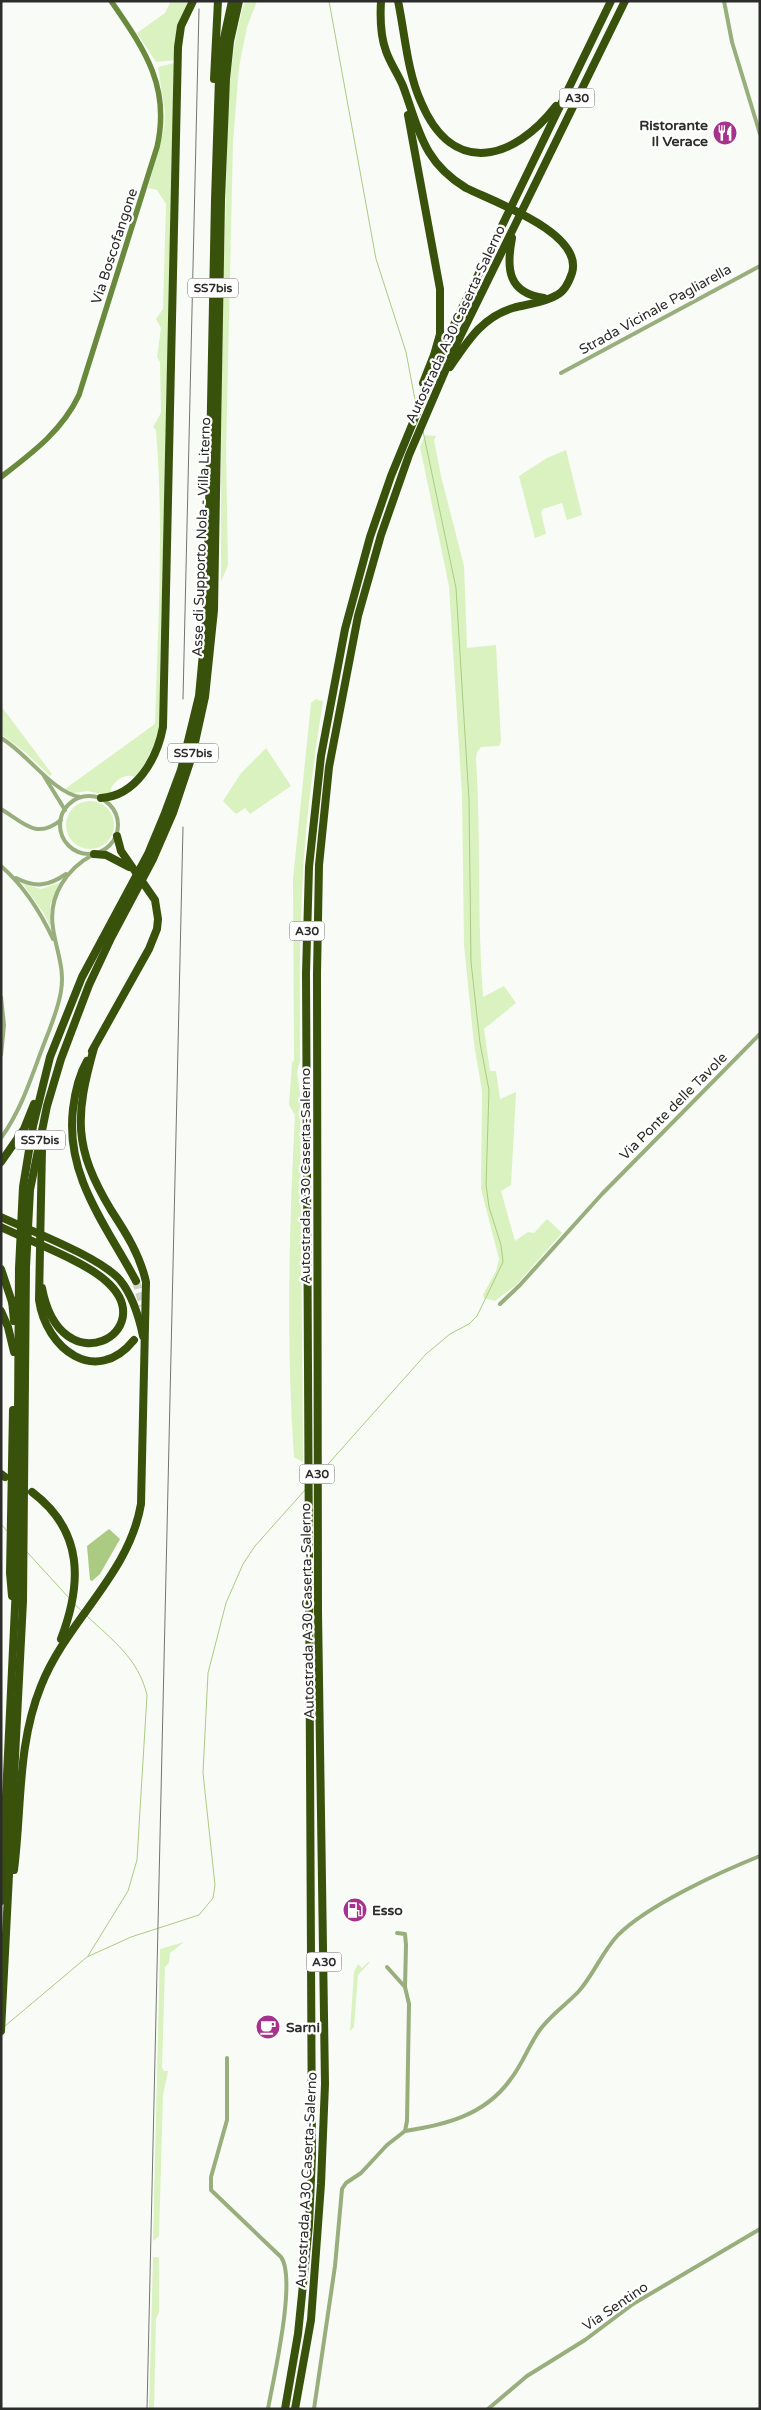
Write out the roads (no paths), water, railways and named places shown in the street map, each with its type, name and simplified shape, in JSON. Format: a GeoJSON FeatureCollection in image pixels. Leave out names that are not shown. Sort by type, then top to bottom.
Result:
{"type":"FeatureCollection","features":[{"type":"Feature","properties":{"kind":"highway"},"geometry":{"type":"LineString","coordinates":[[101,798],[110,798],[120,794],[142,776],[156,752],[163,727],[178,47],[182,26],[193,1]]}},
{"type":"Feature","properties":{"kind":"highway"},"geometry":{"type":"LineString","coordinates":[[216,161],[213,116],[218,1]]}},
{"type":"Feature","properties":{"kind":"highway","name":"Asse di Supporto Nola - Villa Literno"},"geometry":{"type":"LineString","coordinates":[[212,575],[216,161],[220,59],[232,1]]}},
{"type":"Feature","properties":{"kind":"highway","name":"Asse di Supporto Nola - Villa Literno"},"geometry":{"type":"LineString","coordinates":[[1,2031],[24,1574],[28,1215],[34,1168],[47,1106],[89,985],[159,827],[178,777],[189,742],[204,662],[212,575],[221,200],[226,79],[230,41],[239,1]]}},
{"type":"Feature","properties":{"kind":"highway"},"geometry":{"type":"LineString","coordinates":[[381,1],[380,25],[385,50],[399,77],[427,150],[455,181],[530,219],[564,242],[571,255],[573,270],[562,291],[549,299],[510,309],[485,322],[467,342],[438,386]]}},
{"type":"Feature","properties":{"kind":"highway"},"geometry":{"type":"LineString","coordinates":[[398,1],[420,101],[428,118],[443,136],[456,146],[478,153],[502,151],[522,140],[544,121],[567,92]]}},
{"type":"Feature","properties":{"kind":"highway","name":"Autostrada A30 Caserta-Salerno"},"geometry":{"type":"LineString","coordinates":[[284,2409],[298,2334],[309,2225],[312,2155],[306,973],[309,867],[321,756],[339,656],[370,537],[410,421],[425,385],[611,1]]}},
{"type":"Feature","properties":{"kind":"highway","name":"Autostrada A30 Caserta-Salerno"},"geometry":{"type":"LineString","coordinates":[[295,2409],[311,2320],[322,2184],[325,2084],[317,1434],[317,973],[319,865],[333,742],[349,657],[381,535],[409,455],[438,386],[625,1]]}},
{"type":"Feature","properties":{"kind":"highway"},"geometry":{"type":"LineString","coordinates":[[413,76],[414,119]]}},
{"type":"Feature","properties":{"kind":"highway"},"geometry":{"type":"LineString","coordinates":[[406,98],[440,289],[440,334],[425,385]]}},
{"type":"Feature","properties":{"kind":"highway"},"geometry":{"type":"LineString","coordinates":[[514,227],[508,259],[511,276],[515,284],[528,294],[549,299]]}},
{"type":"Feature","properties":{"kind":"highway"},"geometry":{"type":"LineString","coordinates":[[117,836],[118,844],[132,868],[146,884],[155,900],[158,919],[157,929],[149,949],[83,1068],[74,1100],[72,1131],[75,1159],[92,1204],[136,1281]]}},
{"type":"Feature","properties":{"kind":"highway"},"geometry":{"type":"LineString","coordinates":[[94,854],[114,858],[132,868]]}},
{"type":"Feature","properties":{"kind":"highway","name":"Asse di Supporto Nola - Villa Literno"},"geometry":{"type":"LineString","coordinates":[[1,1901],[16,1615],[20,1234],[23,1187],[34,1126],[50,1058],[82,977],[119,915]]}},
{"type":"Feature","properties":{"kind":"highway"},"geometry":{"type":"LineString","coordinates":[[54,1658],[77,1621],[124,1557],[138,1518],[142,1488],[147,1304],[143,1270],[133,1245],[95,1181],[83,1145],[80,1106],[94,1048]]}},
{"type":"Feature","properties":{"kind":"highway"},"geometry":{"type":"LineString","coordinates":[[1,1162],[24,1129],[50,1058]]}},
{"type":"Feature","properties":{"kind":"highway"},"geometry":{"type":"LineString","coordinates":[[47,1106],[41,1161],[39,1300],[44,1322],[52,1338],[66,1351],[80,1358],[99,1360],[120,1353],[134,1340]]}},
{"type":"Feature","properties":{"kind":"highway"},"geometry":{"type":"LineString","coordinates":[[2,1217],[103,1265],[120,1280],[134,1305],[145,1346]]}},
{"type":"Feature","properties":{"kind":"highway"},"geometry":{"type":"LineString","coordinates":[[1,1227],[100,1275],[115,1290],[119,1298],[122,1316],[116,1332],[96,1344],[83,1344],[64,1333],[47,1306],[40,1276]]}},
{"type":"Feature","properties":{"kind":"highway"},"geometry":{"type":"LineString","coordinates":[[1,1269],[12,1300],[19,1342]]}},
{"type":"Feature","properties":{"kind":"highway"},"geometry":{"type":"LineString","coordinates":[[12,1300],[14,1352],[10,1557],[11,1585],[16,1615]]}},
{"type":"Feature","properties":{"kind":"highway"},"geometry":{"type":"LineString","coordinates":[[1,1311],[8,1327],[14,1352]]}},
{"type":"Feature","properties":{"kind":"highway"},"geometry":{"type":"LineString","coordinates":[[7,1918],[15,1859],[24,1747],[33,1707],[54,1658],[75,1594],[75,1567],[66,1534],[48,1506],[32,1492]]}},
{"type":"Feature","properties":{"kind":"street","name":"Via Boscofangone"},"geometry":{"type":"LineString","coordinates":[[1,477],[55,432],[72,410],[79,395],[159,141],[161,104],[156,77],[141,45],[111,1]]}},
{"type":"Feature","properties":{"kind":"street"},"geometry":{"type":"LineString","coordinates":[[724,1],[734,50],[760,134]]}},
{"type":"Feature","properties":{"kind":"street","name":"Strada Vicinale Pagliarella"},"geometry":{"type":"LineString","coordinates":[[561,373],[760,266]]}},
{"type":"Feature","properties":{"kind":"street"},"geometry":{"type":"LineString","coordinates":[[1,738],[66,793],[82,797],[101,798],[115,811],[118,823],[117,836],[108,848],[81,861],[56,881],[44,885],[32,885],[12,875]]}},
{"type":"Feature","properties":{"kind":"street"},"geometry":{"type":"LineString","coordinates":[[40,770],[58,795],[65,810]]}},
{"type":"Feature","properties":{"kind":"street"},"geometry":{"type":"LineString","coordinates":[[82,797],[75,800],[65,810],[61,820],[61,831],[69,846],[78,852],[94,854]]}},
{"type":"Feature","properties":{"kind":"street"},"geometry":{"type":"LineString","coordinates":[[1,809],[34,829],[48,830],[61,820]]}},
{"type":"Feature","properties":{"kind":"street"},"geometry":{"type":"LineString","coordinates":[[1,866],[12,875],[39,909],[56,945]]}},
{"type":"Feature","properties":{"kind":"street"},"geometry":{"type":"LineString","coordinates":[[1,1138],[22,1103],[59,1001],[63,978],[53,929],[53,904],[69,872]]}},
{"type":"Feature","properties":{"kind":"street"},"geometry":{"type":"LineString","coordinates":[[1,997],[4,1025],[1,1055]]}},
{"type":"Feature","properties":{"kind":"street","name":"Via Ponte delle Tavole"},"geometry":{"type":"LineString","coordinates":[[500,1304],[527,1278],[602,1194],[760,1034]]}},
{"type":"Feature","properties":{"kind":"street"},"geometry":{"type":"LineString","coordinates":[[314,2409],[335,2266],[342,2189],[346,2183],[361,2173],[387,2145],[404,2131],[465,2117],[491,2100],[510,2080],[545,2023],[578,1992],[619,1935],[648,1913],[684,1892],[760,1856]]}},
{"type":"Feature","properties":{"kind":"street"},"geometry":{"type":"LineString","coordinates":[[398,1933],[404,1934],[406,1945],[405,1987],[409,2004],[408,2107],[404,2131]]}},
{"type":"Feature","properties":{"kind":"street"},"geometry":{"type":"LineString","coordinates":[[387,1967],[405,1987]]}},
{"type":"Feature","properties":{"kind":"street"},"geometry":{"type":"LineString","coordinates":[[227,2058],[227,2120],[212,2177],[211,2190],[281,2257],[287,2271],[285,2309],[268,2409]]}},
{"type":"Feature","properties":{"kind":"street","name":"Via Sentino"},"geometry":{"type":"LineString","coordinates":[[488,2409],[526,2376],[585,2340],[635,2303],[760,2229]]}},
{"type":"Feature","properties":{"kind":"waterway"},"geometry":{"type":"LineString","coordinates":[[329,1],[376,259],[406,352],[416,405]]}},
{"type":"Feature","properties":{"kind":"waterway"},"geometry":{"type":"LineString","coordinates":[[321,1472],[426,1354],[450,1334],[469,1324],[477,1316],[503,1262],[501,1245],[489,1207],[486,1185],[489,1090],[480,1043],[471,962],[469,800],[456,588],[423,431]]}},
{"type":"Feature","properties":{"kind":"waterway"},"geometry":{"type":"LineString","coordinates":[[5,2026],[87,1957],[131,1937],[199,1915],[213,1898],[215,1885],[203,1773],[208,1673],[226,1603],[243,1564],[255,1546],[305,1490]]}},
{"type":"Feature","properties":{"kind":"waterway"},"geometry":{"type":"LineString","coordinates":[[1,1524],[7,1531]]}},
{"type":"Feature","properties":{"kind":"waterway"},"geometry":{"type":"LineString","coordinates":[[27,1552],[70,1599]]}},
{"type":"Feature","properties":{"kind":"waterway"},"geometry":{"type":"LineString","coordinates":[[74,1604],[82,1611]]}},
{"type":"Feature","properties":{"kind":"waterway"},"geometry":{"type":"LineString","coordinates":[[87,1616],[131,1660],[143,1682],[147,1695],[137,1860],[128,1891],[88,1956]]}},
{"type":"Feature","properties":{"kind":"tunnel"},"geometry":{"type":"LineString","coordinates":[[136,1281],[143,1306]]}},
{"type":"Feature","properties":{"kind":"railway"},"geometry":{"type":"LineString","coordinates":[[183,699],[199,9]]}},
{"type":"Feature","properties":{"kind":"railway"},"geometry":{"type":"LineString","coordinates":[[147,2409],[183,827]]}},
{"type":"Feature","properties":{"kind":"place","name":"Ristorante Il Verace"},"geometry":{"type":"Point","coordinates":[725,133]}},
{"type":"Feature","properties":{"kind":"place","name":"Esso"},"geometry":{"type":"Point","coordinates":[355,1910]}},
{"type":"Feature","properties":{"kind":"place","name":"Sarni"},"geometry":{"type":"Point","coordinates":[268,2027]}}]}
